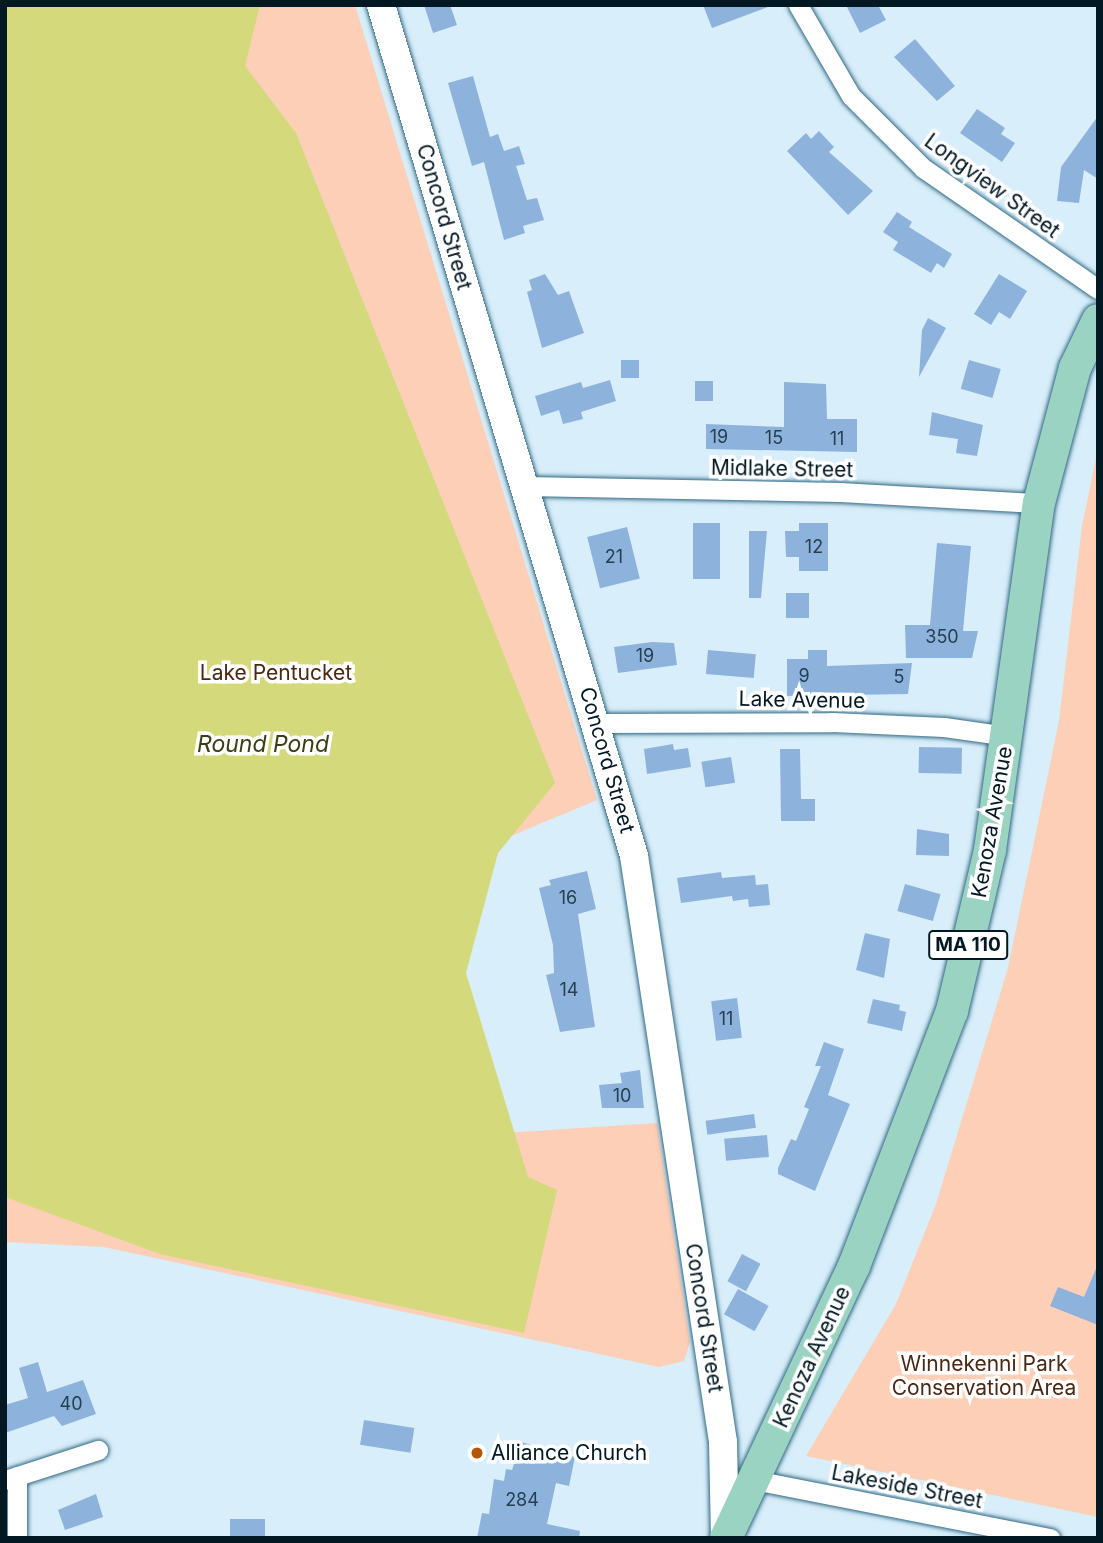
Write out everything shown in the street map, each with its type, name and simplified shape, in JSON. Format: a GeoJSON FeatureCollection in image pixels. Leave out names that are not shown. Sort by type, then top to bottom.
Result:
{"type":"FeatureCollection","features":[{"type":"Feature","properties":{"kind":"main road","name":"Concord Street"},"geometry":{"type":"LineString","coordinates":[[381,5],[634,856],[663,1028],[723,1442],[725,1538]]}},
{"type":"Feature","properties":{"kind":"main road","name":"Kenoza Avenue"},"geometry":{"type":"LineString","coordinates":[[725,1538],[854,1266],[952,1011],[990,850],[1039,503],[1075,368],[1098,320]]}},
{"type":"Feature","properties":{"kind":"street","name":"Longview Street"},"geometry":{"type":"LineString","coordinates":[[799,5],[851,96],[923,168],[1098,289]]}},
{"type":"Feature","properties":{"kind":"street","name":"Midlake Street"},"geometry":{"type":"LineString","coordinates":[[525,486],[840,492],[1039,503]]}},
{"type":"Feature","properties":{"kind":"street","name":"Lake Avenue"},"geometry":{"type":"LineString","coordinates":[[596,723],[832,722],[944,727],[1008,736]]}},
{"type":"Feature","properties":{"kind":"street"},"geometry":{"type":"LineString","coordinates":[[17,1538],[11,1478],[98,1450]]}},
{"type":"Feature","properties":{"kind":"street","name":"Lakeside Street"},"geometry":{"type":"LineString","coordinates":[[754,1480],[1050,1538]]}},
{"type":"Feature","properties":{"kind":"green space","name":"Round Pond"},"geometry":{"type":"Polygon","coordinates":[[[5,5],[355,5],[597,800],[485,847],[456,977],[505,1133],[657,1123],[690,1342],[684,1361],[659,1367],[104,1247],[5,1242],[5,5]]]}},
{"type":"Feature","properties":{"kind":"green space","name":"Winnekenni Park Conservation Area"},"geometry":{"type":"Polygon","coordinates":[[[1098,449],[1098,1517],[806,1456],[896,1304],[936,1204],[1008,968],[1059,721],[1082,526],[1098,449]]]}},
{"type":"Feature","properties":{"kind":"water","name":"Round Pond"},"geometry":{"type":"Polygon","coordinates":[[[5,5],[260,5],[245,66],[296,133],[555,783],[498,853],[466,973],[528,1177],[557,1190],[524,1333],[160,1254],[5,1197],[5,5]]]}},
{"type":"Feature","properties":{"kind":"building"},"geometry":{"type":"Polygon","coordinates":[[[424,5],[450,5],[457,25],[433,33],[424,5]]]}},
{"type":"Feature","properties":{"kind":"building"},"geometry":{"type":"Polygon","coordinates":[[[703,5],[767,5],[768,7],[712,28],[703,5]]]}},
{"type":"Feature","properties":{"kind":"building"},"geometry":{"type":"Polygon","coordinates":[[[846,5],[878,5],[886,20],[860,33],[846,5]]]}},
{"type":"Feature","properties":{"kind":"building"},"geometry":{"type":"Polygon","coordinates":[[[915,39],[955,86],[937,101],[894,57],[915,39]]]}},
{"type":"Feature","properties":{"kind":"building"},"geometry":{"type":"Polygon","coordinates":[[[473,76],[490,137],[498,134],[504,151],[519,146],[525,164],[516,166],[527,200],[537,198],[544,220],[523,226],[525,233],[504,240],[484,162],[472,166],[448,83],[473,76]]]}},
{"type":"Feature","properties":{"kind":"building"},"geometry":{"type":"Polygon","coordinates":[[[977,109],[1005,128],[1001,134],[1015,143],[1002,162],[960,133],[977,109]]]}},
{"type":"Feature","properties":{"kind":"building"},"geometry":{"type":"Polygon","coordinates":[[[1098,116],[1098,179],[1084,170],[1079,203],[1057,201],[1061,167],[1098,116]]]}},
{"type":"Feature","properties":{"kind":"building"},"geometry":{"type":"Polygon","coordinates":[[[819,131],[834,147],[829,152],[873,191],[848,215],[787,151],[806,133],[811,139],[819,131]]]}},
{"type":"Feature","properties":{"kind":"building"},"geometry":{"type":"Polygon","coordinates":[[[897,212],[912,222],[909,227],[952,254],[944,268],[937,263],[931,273],[893,250],[898,242],[883,232],[897,212]]]}},
{"type":"Feature","properties":{"kind":"building"},"geometry":{"type":"Polygon","coordinates":[[[545,274],[558,295],[569,291],[584,333],[542,348],[527,292],[532,290],[529,280],[545,274]]]}},
{"type":"Feature","properties":{"kind":"building"},"geometry":{"type":"Polygon","coordinates":[[[999,274],[1027,291],[1010,319],[999,312],[991,325],[974,314],[999,274]]]}},
{"type":"Feature","properties":{"kind":"building"},"geometry":{"type":"Polygon","coordinates":[[[928,318],[946,328],[919,377],[922,330],[928,318]]]}},
{"type":"Feature","properties":{"kind":"building"},"geometry":{"type":"Polygon","coordinates":[[[621,360],[639,360],[639,378],[621,378],[621,360]]]}},
{"type":"Feature","properties":{"kind":"building"},"geometry":{"type":"Polygon","coordinates":[[[969,360],[1001,369],[992,398],[961,389],[969,360]]]}},
{"type":"Feature","properties":{"kind":"building"},"geometry":{"type":"Polygon","coordinates":[[[610,380],[616,401],[581,412],[583,419],[563,424],[559,410],[541,416],[535,396],[581,382],[583,388],[610,380]]]}},
{"type":"Feature","properties":{"kind":"building"},"geometry":{"type":"Polygon","coordinates":[[[695,381],[713,381],[713,401],[695,401],[695,381]]]}},
{"type":"Feature","properties":{"kind":"building"},"geometry":{"type":"Polygon","coordinates":[[[784,382],[826,384],[827,419],[857,419],[857,452],[706,449],[706,424],[784,427],[784,382]]]}},
{"type":"Feature","properties":{"kind":"building"},"geometry":{"type":"Polygon","coordinates":[[[932,412],[983,425],[977,456],[956,453],[958,439],[929,435],[932,412]]]}},
{"type":"Feature","properties":{"kind":"building"},"geometry":{"type":"Polygon","coordinates":[[[693,523],[720,523],[720,579],[693,579],[693,523]]]}},
{"type":"Feature","properties":{"kind":"building"},"geometry":{"type":"Polygon","coordinates":[[[799,523],[828,523],[828,571],[799,571],[799,557],[786,557],[785,531],[799,531],[799,523]]]}},
{"type":"Feature","properties":{"kind":"building"},"geometry":{"type":"Polygon","coordinates":[[[627,527],[640,578],[600,588],[587,537],[627,527]]]}},
{"type":"Feature","properties":{"kind":"building"},"geometry":{"type":"Polygon","coordinates":[[[749,531],[767,531],[761,598],[749,598],[749,531]]]}},
{"type":"Feature","properties":{"kind":"building"},"geometry":{"type":"Polygon","coordinates":[[[937,543],[971,546],[963,631],[978,631],[972,658],[906,658],[905,625],[930,625],[937,543]]]}},
{"type":"Feature","properties":{"kind":"building"},"geometry":{"type":"Polygon","coordinates":[[[786,593],[809,593],[809,618],[786,618],[786,593]]]}},
{"type":"Feature","properties":{"kind":"building"},"geometry":{"type":"Polygon","coordinates":[[[652,642],[674,643],[677,665],[618,673],[614,647],[652,642]]]}},
{"type":"Feature","properties":{"kind":"building"},"geometry":{"type":"Polygon","coordinates":[[[708,650],[756,654],[754,678],[706,674],[708,650]]]}},
{"type":"Feature","properties":{"kind":"building"},"geometry":{"type":"Polygon","coordinates":[[[808,650],[827,650],[827,666],[912,663],[908,694],[787,696],[787,659],[808,659],[808,650]]]}},
{"type":"Feature","properties":{"kind":"building"},"geometry":{"type":"Polygon","coordinates":[[[673,744],[674,750],[688,748],[691,767],[647,774],[644,749],[673,744]]]}},
{"type":"Feature","properties":{"kind":"building"},"geometry":{"type":"Polygon","coordinates":[[[919,747],[962,748],[962,774],[919,773],[919,747]]]}},
{"type":"Feature","properties":{"kind":"building"},"geometry":{"type":"Polygon","coordinates":[[[780,749],[800,749],[801,799],[815,799],[815,821],[781,821],[780,749]]]}},
{"type":"Feature","properties":{"kind":"building"},"geometry":{"type":"Polygon","coordinates":[[[731,757],[735,783],[705,787],[701,762],[731,757]]]}},
{"type":"Feature","properties":{"kind":"building"},"geometry":{"type":"Polygon","coordinates":[[[917,829],[949,834],[949,856],[916,855],[917,829]]]}},
{"type":"Feature","properties":{"kind":"building"},"geometry":{"type":"Polygon","coordinates":[[[587,871],[596,909],[578,914],[595,1027],[560,1032],[546,975],[554,973],[553,945],[539,888],[551,885],[549,880],[587,871]]]}},
{"type":"Feature","properties":{"kind":"building"},"geometry":{"type":"Polygon","coordinates":[[[721,872],[722,878],[755,875],[756,885],[768,884],[770,905],[749,907],[748,899],[733,901],[732,896],[681,903],[677,878],[721,872]]]}},
{"type":"Feature","properties":{"kind":"building"},"geometry":{"type":"Polygon","coordinates":[[[905,884],[941,894],[933,921],[897,911],[905,884]]]}},
{"type":"Feature","properties":{"kind":"building"},"geometry":{"type":"Polygon","coordinates":[[[865,933],[890,939],[884,978],[856,970],[865,933]]]}},
{"type":"Feature","properties":{"kind":"building"},"geometry":{"type":"Polygon","coordinates":[[[737,998],[742,1038],[716,1041],[711,1001],[737,998]]]}},
{"type":"Feature","properties":{"kind":"building"},"geometry":{"type":"Polygon","coordinates":[[[873,999],[900,1005],[899,1010],[906,1012],[902,1031],[867,1023],[873,999]]]}},
{"type":"Feature","properties":{"kind":"building"},"geometry":{"type":"Polygon","coordinates":[[[824,1042],[844,1049],[828,1095],[850,1104],[815,1191],[778,1174],[778,1168],[791,1139],[796,1141],[809,1109],[804,1107],[821,1066],[815,1066],[824,1042]]]}},
{"type":"Feature","properties":{"kind":"building"},"geometry":{"type":"Polygon","coordinates":[[[640,1070],[644,1108],[602,1108],[599,1085],[622,1083],[620,1073],[640,1070]]]}},
{"type":"Feature","properties":{"kind":"building"},"geometry":{"type":"Polygon","coordinates":[[[754,1114],[756,1128],[707,1135],[705,1121],[754,1114]]]}},
{"type":"Feature","properties":{"kind":"building"},"geometry":{"type":"Polygon","coordinates":[[[767,1135],[769,1157],[726,1161],[724,1139],[767,1135]]]}},
{"type":"Feature","properties":{"kind":"building"},"geometry":{"type":"Polygon","coordinates":[[[742,1254],[761,1264],[746,1291],[727,1281],[742,1254]]]}},
{"type":"Feature","properties":{"kind":"building"},"geometry":{"type":"Polygon","coordinates":[[[1098,1264],[1098,1325],[1050,1306],[1058,1287],[1084,1297],[1098,1264]]]}},
{"type":"Feature","properties":{"kind":"building"},"geometry":{"type":"Polygon","coordinates":[[[738,1289],[769,1306],[755,1331],[724,1314],[738,1289]]]}},
{"type":"Feature","properties":{"kind":"building"},"geometry":{"type":"Polygon","coordinates":[[[38,1362],[47,1392],[83,1380],[96,1414],[62,1426],[54,1416],[5,1433],[5,1405],[28,1398],[19,1368],[38,1362]]]}},
{"type":"Feature","properties":{"kind":"building"},"geometry":{"type":"Polygon","coordinates":[[[364,1420],[414,1428],[410,1453],[360,1445],[364,1420]]]}},
{"type":"Feature","properties":{"kind":"building"},"geometry":{"type":"Polygon","coordinates":[[[521,1442],[575,1457],[569,1486],[556,1483],[547,1524],[580,1531],[579,1538],[477,1538],[482,1513],[489,1514],[494,1479],[504,1481],[506,1469],[512,1470],[521,1442]]]}},
{"type":"Feature","properties":{"kind":"building"},"geometry":{"type":"Polygon","coordinates":[[[96,1494],[103,1517],[65,1530],[58,1510],[96,1494]]]}},
{"type":"Feature","properties":{"kind":"building"},"geometry":{"type":"Polygon","coordinates":[[[230,1519],[265,1519],[265,1538],[230,1538],[230,1519]]]}},
{"type":"Feature","properties":{"kind":"place","name":"Alliance Church"},"geometry":{"type":"Point","coordinates":[477,1453]}},
{"type":"Feature","properties":{"kind":"park label","name":"Lake Pentucket"},"geometry":{"type":"Point","coordinates":[276,673]}}]}
